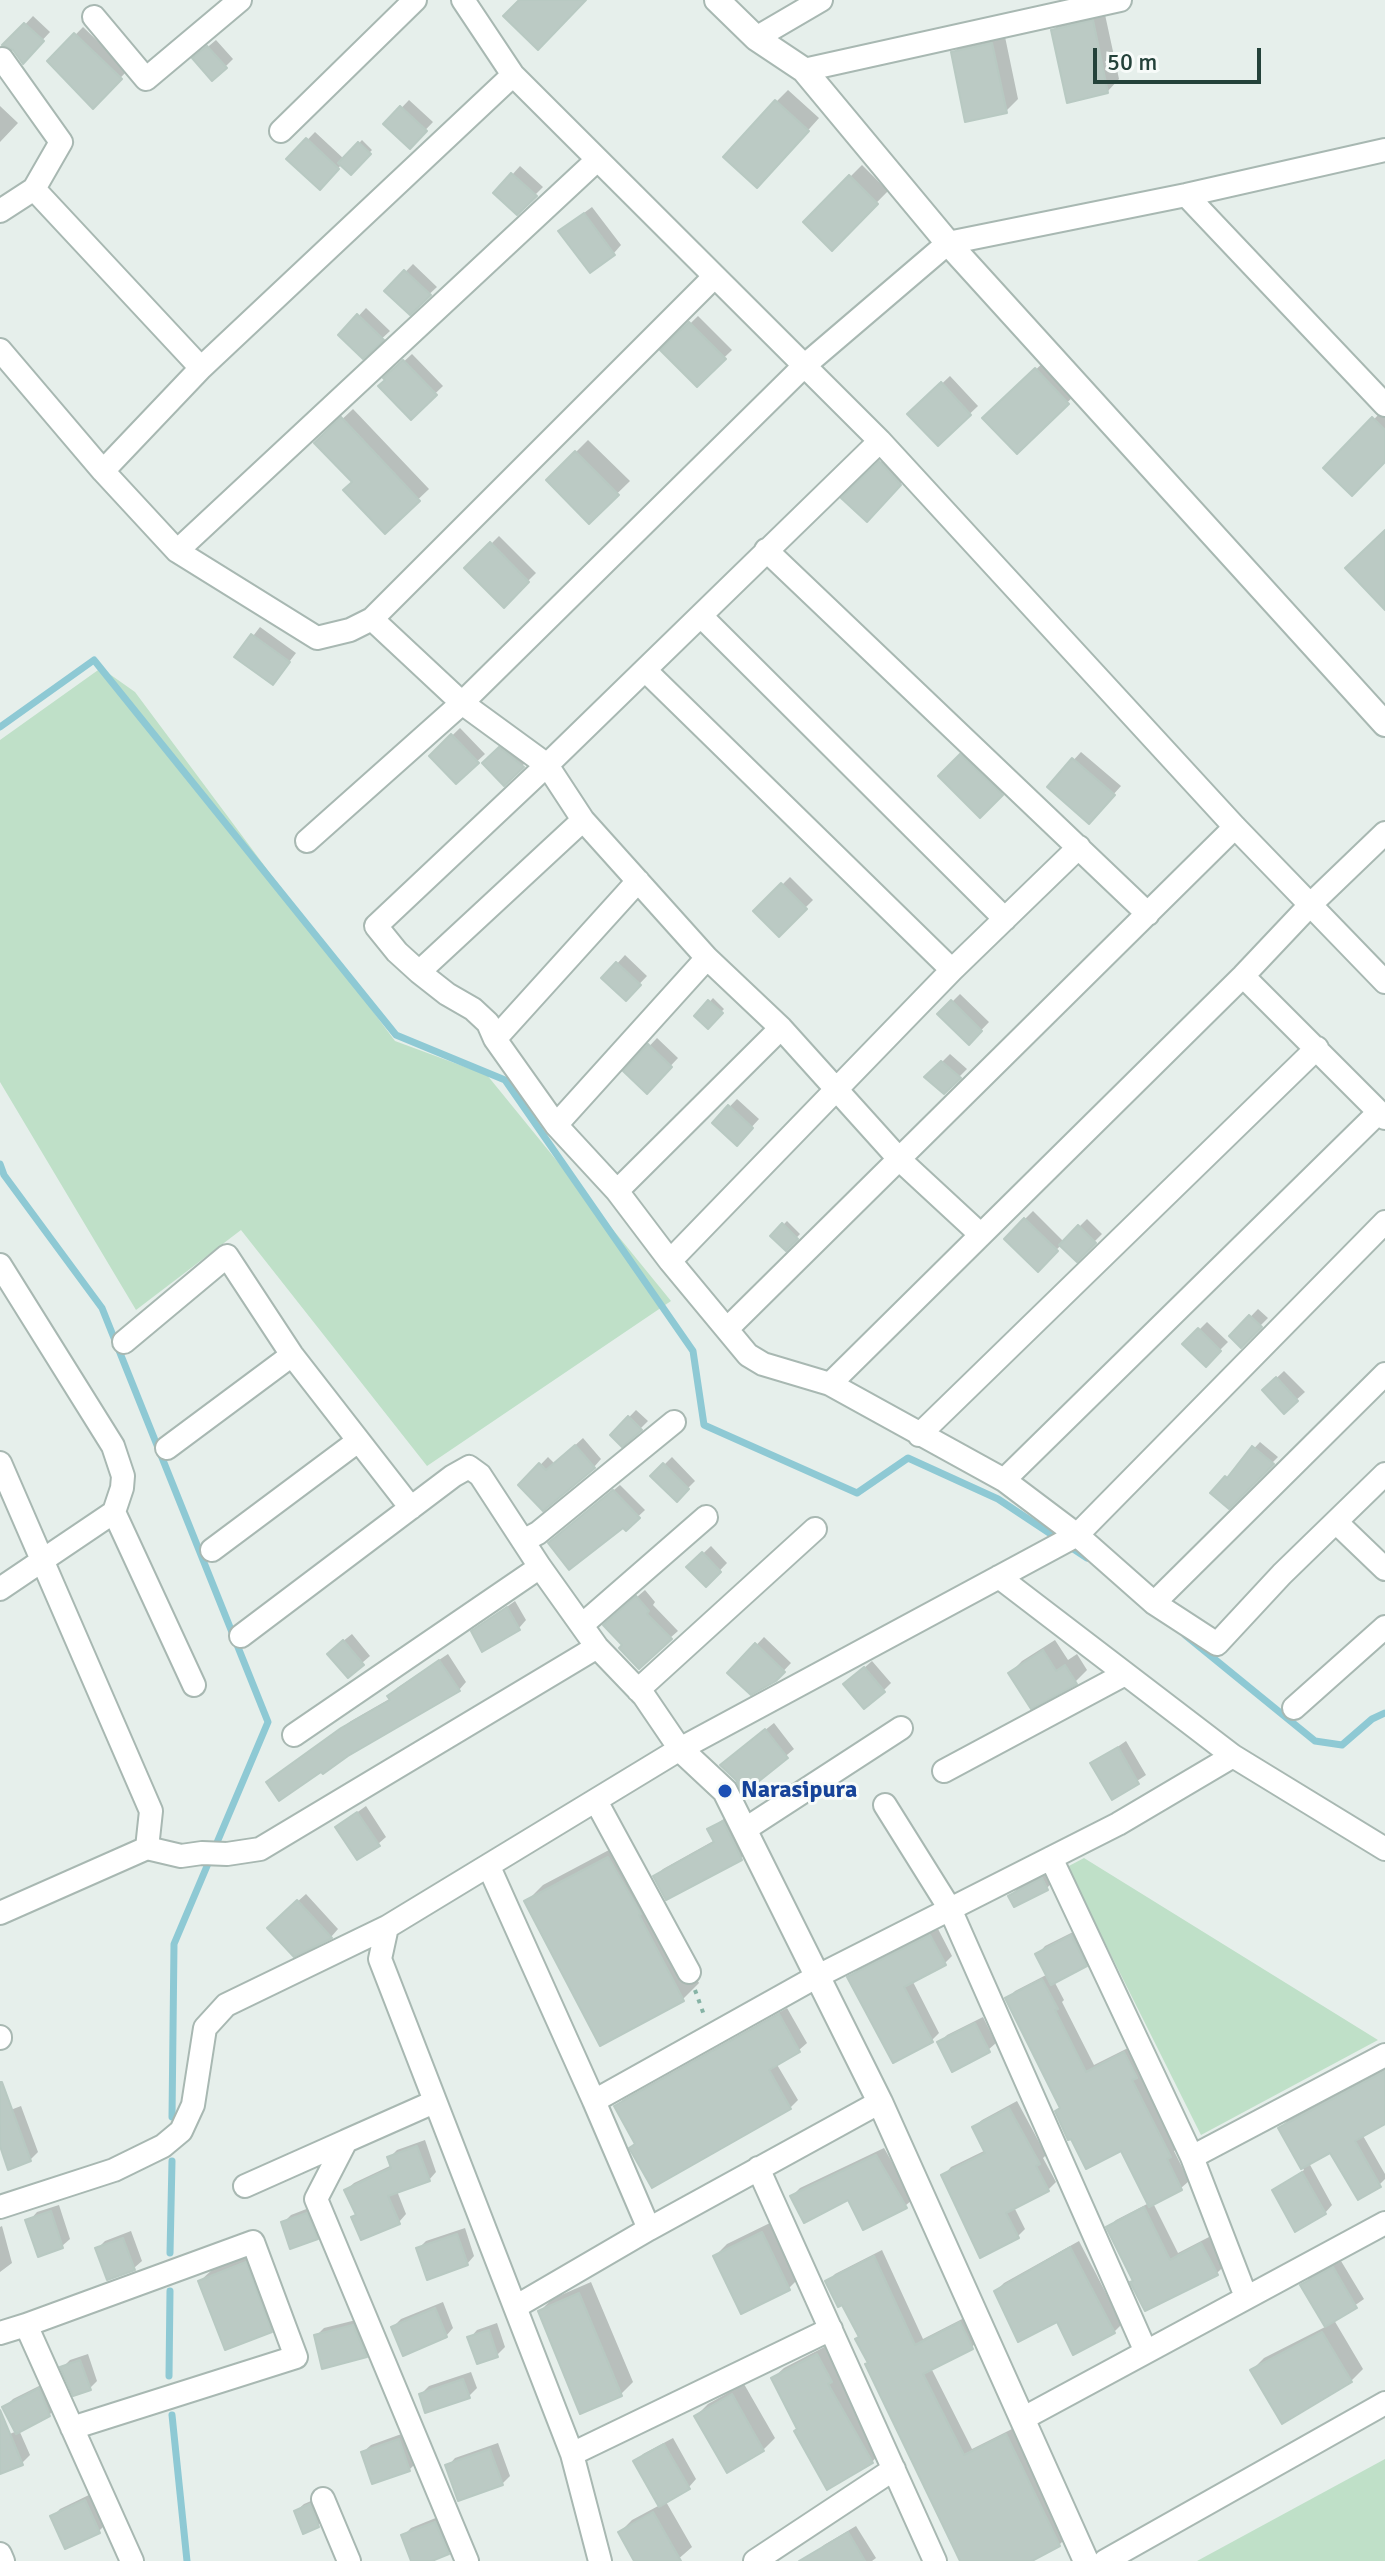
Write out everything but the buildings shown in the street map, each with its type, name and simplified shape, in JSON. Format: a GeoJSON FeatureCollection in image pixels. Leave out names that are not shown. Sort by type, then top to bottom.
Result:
{"type":"FeatureCollection","features":[{"type":"Feature","properties":{"kind":"street"},"geometry":{"type":"LineString","coordinates":[[94,17],[146,79],[240,0]]}},
{"type":"Feature","properties":{"kind":"street"},"geometry":{"type":"LineString","coordinates":[[281,131],[415,0]]}},
{"type":"Feature","properties":{"kind":"street"},"geometry":{"type":"LineString","coordinates":[[463,0],[513,75],[880,441],[1235,827],[1385,982]]}},
{"type":"Feature","properties":{"kind":"street"},"geometry":{"type":"LineString","coordinates":[[717,0],[756,38],[804,70],[948,243],[1385,724]]}},
{"type":"Feature","properties":{"kind":"street"},"geometry":{"type":"LineString","coordinates":[[756,38],[821,0]]}},
{"type":"Feature","properties":{"kind":"street"},"geometry":{"type":"LineString","coordinates":[[804,70],[1120,0]]}},
{"type":"Feature","properties":{"kind":"street"},"geometry":{"type":"LineString","coordinates":[[0,61],[2,59],[61,142],[34,189],[0,211]]}},
{"type":"Feature","properties":{"kind":"street"},"geometry":{"type":"LineString","coordinates":[[103,471],[201,368],[513,75]]}},
{"type":"Feature","properties":{"kind":"street"},"geometry":{"type":"LineString","coordinates":[[307,841],[462,703],[804,366],[948,243],[1186,195],[1385,150]]}},
{"type":"Feature","properties":{"kind":"street"},"geometry":{"type":"LineString","coordinates":[[177,551],[597,160]]}},
{"type":"Feature","properties":{"kind":"street"},"geometry":{"type":"LineString","coordinates":[[34,189],[201,368]]}},
{"type":"Feature","properties":{"kind":"street"},"geometry":{"type":"LineString","coordinates":[[1186,195],[1385,405]]}},
{"type":"Feature","properties":{"kind":"street"},"geometry":{"type":"LineString","coordinates":[[0,350],[103,471],[177,551],[317,638],[350,630],[372,619],[714,277]]}},
{"type":"Feature","properties":{"kind":"street"},"geometry":{"type":"LineString","coordinates":[[880,441],[547,765],[376,926],[397,952],[419,972],[488,1023],[495,1039],[556,1125],[617,1191],[742,1349],[763,1364],[830,1384],[1004,1480],[1154,1603],[1217,1644],[1282,1574],[1385,1474]]}},
{"type":"Feature","properties":{"kind":"street"},"geometry":{"type":"LineString","coordinates":[[766,550],[1148,914]]}},
{"type":"Feature","properties":{"kind":"street"},"geometry":{"type":"LineString","coordinates":[[701,616],[1005,919]]}},
{"type":"Feature","properties":{"kind":"street"},"geometry":{"type":"LineString","coordinates":[[372,619],[462,703],[547,765],[583,820],[707,958],[781,1028],[900,1160],[980,1234]]}},
{"type":"Feature","properties":{"kind":"street"},"geometry":{"type":"LineString","coordinates":[[645,670],[952,970]]}},
{"type":"Feature","properties":{"kind":"street"},"geometry":{"type":"LineString","coordinates":[[419,972],[583,820]]}},
{"type":"Feature","properties":{"kind":"street"},"geometry":{"type":"LineString","coordinates":[[728,1328],[1235,827]]}},
{"type":"Feature","properties":{"kind":"street"},"geometry":{"type":"LineString","coordinates":[[830,1384],[1385,833]]}},
{"type":"Feature","properties":{"kind":"street"},"geometry":{"type":"LineString","coordinates":[[670,1261],[952,970],[1079,847]]}},
{"type":"Feature","properties":{"kind":"street"},"geometry":{"type":"LineString","coordinates":[[495,1039],[638,881]]}},
{"type":"Feature","properties":{"kind":"street"},"geometry":{"type":"LineString","coordinates":[[556,1125],[707,958]]}},
{"type":"Feature","properties":{"kind":"street"},"geometry":{"type":"LineString","coordinates":[[1004,1480],[1382,1115],[1243,976]]}},
{"type":"Feature","properties":{"kind":"street"},"geometry":{"type":"LineString","coordinates":[[617,1191],[781,1028]]}},
{"type":"Feature","properties":{"kind":"street"},"geometry":{"type":"LineString","coordinates":[[919,1435],[1317,1048]]}},
{"type":"Feature","properties":{"kind":"street"},"geometry":{"type":"LineString","coordinates":[[0,2207],[114,2170],[163,2146],[181,2131],[193,2105],[205,2028],[226,2005],[387,1927],[680,1749],[1076,1536],[1385,1222]]}},
{"type":"Feature","properties":{"kind":"street"},"geometry":{"type":"LineString","coordinates":[[124,1342],[227,1256],[292,1355],[411,1508]]}},
{"type":"Feature","properties":{"kind":"street"},"geometry":{"type":"LineString","coordinates":[[0,1265],[113,1446],[123,1476],[114,1512],[194,1685]]}},
{"type":"Feature","properties":{"kind":"street"},"geometry":{"type":"LineString","coordinates":[[167,1448],[292,1355]]}},
{"type":"Feature","properties":{"kind":"street"},"geometry":{"type":"LineString","coordinates":[[1154,1603],[1385,1374]]}},
{"type":"Feature","properties":{"kind":"street"},"geometry":{"type":"LineString","coordinates":[[523,1541],[538,1533],[674,1422]]}},
{"type":"Feature","properties":{"kind":"street"},"geometry":{"type":"LineString","coordinates":[[212,1550],[358,1441]]}},
{"type":"Feature","properties":{"kind":"street"},"geometry":{"type":"LineString","coordinates":[[0,1463],[151,1811],[147,1848]]}},
{"type":"Feature","properties":{"kind":"street"},"geometry":{"type":"LineString","coordinates":[[241,1636],[453,1476],[469,1467],[480,1475],[597,1647],[638,1690],[680,1749],[725,1791],[880,2102],[1086,2561]]}},
{"type":"Feature","properties":{"kind":"street"},"geometry":{"type":"LineString","coordinates":[[0,1589],[114,1512]]}},
{"type":"Feature","properties":{"kind":"street"},"geometry":{"type":"LineString","coordinates":[[582,1625],[706,1517]]}},
{"type":"Feature","properties":{"kind":"street"},"geometry":{"type":"LineString","coordinates":[[1336,1522],[1385,1569]]}},
{"type":"Feature","properties":{"kind":"street"},"geometry":{"type":"LineString","coordinates":[[638,1690],[815,1529]]}},
{"type":"Feature","properties":{"kind":"street"},"geometry":{"type":"LineString","coordinates":[[294,1735],[540,1567]]}},
{"type":"Feature","properties":{"kind":"street"},"geometry":{"type":"LineString","coordinates":[[1004,1574],[1125,1674],[1233,1756],[1385,1849]]}},
{"type":"Feature","properties":{"kind":"street"},"geometry":{"type":"LineString","coordinates":[[1294,1708],[1385,1627]]}},
{"type":"Feature","properties":{"kind":"street"},"geometry":{"type":"LineString","coordinates":[[0,1913],[147,1848],[181,1856],[260,1849],[597,1647]]}},
{"type":"Feature","properties":{"kind":"street"},"geometry":{"type":"LineString","coordinates":[[944,1771],[1125,1674]]}},
{"type":"Feature","properties":{"kind":"street"},"geometry":{"type":"LineString","coordinates":[[744,1830],[901,1728]]}},
{"type":"Feature","properties":{"kind":"street"},"geometry":{"type":"LineString","coordinates":[[594,2101],[816,1977],[1118,1824],[1233,1756]]}},
{"type":"Feature","properties":{"kind":"street"},"geometry":{"type":"LineString","coordinates":[[596,1801],[689,1972]]}},
{"type":"Feature","properties":{"kind":"street"},"geometry":{"type":"LineString","coordinates":[[885,1805],[950,1909],[1146,2352]]}},
{"type":"Feature","properties":{"kind":"street"},"geometry":{"type":"LineString","coordinates":[[1051,1858],[1192,2157],[1246,2297]]}},
{"type":"Feature","properties":{"kind":"street"},"geometry":{"type":"LineString","coordinates":[[489,1867],[649,2229]]}},
{"type":"Feature","properties":{"kind":"street"},"geometry":{"type":"LineString","coordinates":[[387,1927],[380,1959],[572,2454],[600,2561]]}},
{"type":"Feature","properties":{"kind":"street"},"geometry":{"type":"LineString","coordinates":[[1192,2157],[1385,2055]]}},
{"type":"Feature","properties":{"kind":"street"},"geometry":{"type":"LineString","coordinates":[[245,2186],[434,2102]]}},
{"type":"Feature","properties":{"kind":"street"},"geometry":{"type":"LineString","coordinates":[[517,2306],[649,2229],[880,2102]]}},
{"type":"Feature","properties":{"kind":"street"},"geometry":{"type":"LineString","coordinates":[[346,2141],[316,2199],[467,2561]]}},
{"type":"Feature","properties":{"kind":"street"},"geometry":{"type":"LineString","coordinates":[[758,2168],[935,2561]]}},
{"type":"Feature","properties":{"kind":"street"},"geometry":{"type":"LineString","coordinates":[[1024,2418],[1385,2223]]}},
{"type":"Feature","properties":{"kind":"street"},"geometry":{"type":"LineString","coordinates":[[0,2333],[253,2242],[296,2357],[72,2428]]}},
{"type":"Feature","properties":{"kind":"street"},"geometry":{"type":"LineString","coordinates":[[26,2325],[132,2561]]}},
{"type":"Feature","properties":{"kind":"street"},"geometry":{"type":"LineString","coordinates":[[572,2454],[831,2329]]}},
{"type":"Feature","properties":{"kind":"street"},"geometry":{"type":"LineString","coordinates":[[1105,2561],[1385,2403]]}},
{"type":"Feature","properties":{"kind":"street"},"geometry":{"type":"LineString","coordinates":[[755,2561],[894,2469]]}},
{"type":"Feature","properties":{"kind":"street"},"geometry":{"type":"LineString","coordinates":[[323,2499],[349,2561]]}},
{"type":"Feature","properties":{"kind":"street"},"geometry":{"type":"LineString","coordinates":[[0,2554],[3,2561]]}},
{"type":"Feature","properties":{"kind":"path"},"geometry":{"type":"LineString","coordinates":[[689,1972],[698,2002],[714,2034]]}},
{"type":"Feature","properties":{"kind":"green space"},"geometry":{"type":"Polygon","coordinates":[[[101,668],[135,692],[395,1041],[487,1075],[671,1301],[427,1466],[241,1230],[136,1310],[0,1082],[0,740],[101,668]]]}},
{"type":"Feature","properties":{"kind":"green space"},"geometry":{"type":"Polygon","coordinates":[[[1084,1858],[1378,2040],[1201,2135],[1067,1867],[1084,1858]]]}},
{"type":"Feature","properties":{"kind":"green space"},"geometry":{"type":"Polygon","coordinates":[[[1385,2459],[1385,2561],[1197,2561],[1385,2459]]]}},
{"type":"Feature","properties":{"kind":"waterway"},"geometry":{"type":"LineString","coordinates":[[0,727],[94,660],[396,1035],[505,1080],[693,1351],[704,1425],[857,1493],[908,1458],[998,1499],[1087,1558]]}},
{"type":"Feature","properties":{"kind":"waterway"},"geometry":{"type":"LineString","coordinates":[[0,1164],[4,1175],[102,1308],[268,1722],[174,1944],[172,2117]]}},
{"type":"Feature","properties":{"kind":"waterway"},"geometry":{"type":"LineString","coordinates":[[1185,1635],[1315,1741],[1342,1745],[1372,1719],[1385,1713]]}},
{"type":"Feature","properties":{"kind":"waterway"},"geometry":{"type":"LineString","coordinates":[[170,2253],[172,2161]]}},
{"type":"Feature","properties":{"kind":"waterway"},"geometry":{"type":"LineString","coordinates":[[169,2376],[170,2291]]}},
{"type":"Feature","properties":{"kind":"waterway"},"geometry":{"type":"LineString","coordinates":[[172,2415],[187,2561]]}},
{"type":"Feature","properties":{"kind":"place","name":"Narasipura"},"geometry":{"type":"Point","coordinates":[725,1791]}}]}
